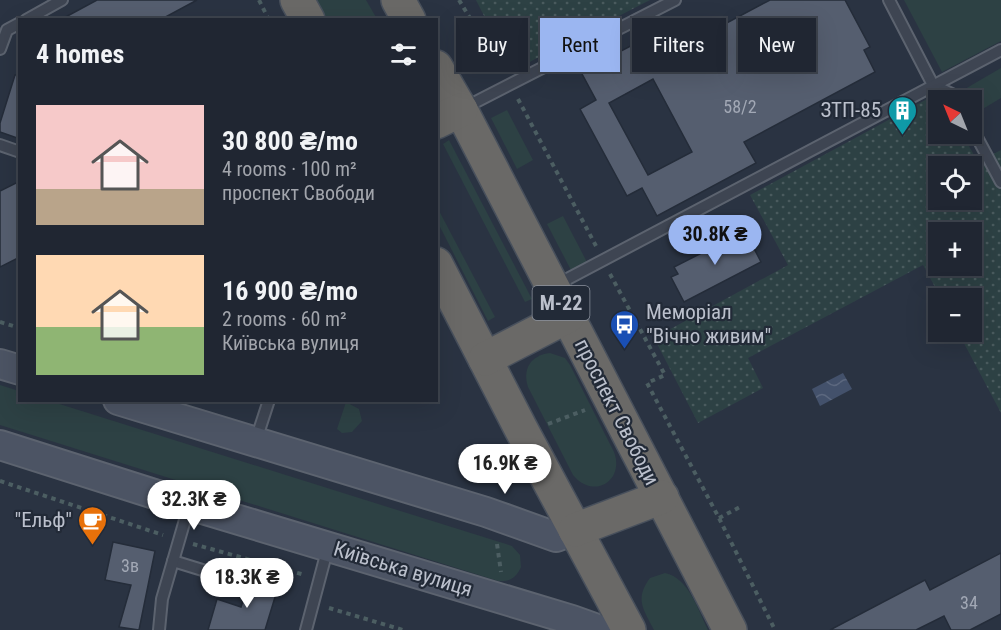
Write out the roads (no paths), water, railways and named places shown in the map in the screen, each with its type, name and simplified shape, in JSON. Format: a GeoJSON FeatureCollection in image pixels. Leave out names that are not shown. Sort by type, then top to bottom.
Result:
{"type":"FeatureCollection","features":[{"type":"Feature","properties":{"kind":"highway"},"geometry":{"type":"LineString","coordinates":[[297,0],[307,18]]}},
{"type":"Feature","properties":{"kind":"highway"},"geometry":{"type":"LineString","coordinates":[[398,0],[409,18]]}},
{"type":"Feature","properties":{"kind":"highway","name":"проспект Свободи"},"geometry":{"type":"LineString","coordinates":[[438,75],[449,116],[553,287],[730,630]]}},
{"type":"Feature","properties":{"kind":"highway"},"geometry":{"type":"LineString","coordinates":[[438,268],[629,630]]}},
{"type":"Feature","properties":{"kind":"highway"},"geometry":{"type":"LineString","coordinates":[[485,359],[568,316]]}},
{"type":"Feature","properties":{"kind":"highway"},"geometry":{"type":"LineString","coordinates":[[575,530],[662,497]]}},
{"type":"Feature","properties":{"kind":"main road"},"geometry":{"type":"LineString","coordinates":[[0,364],[18,369]]}},
{"type":"Feature","properties":{"kind":"main road"},"geometry":{"type":"LineString","coordinates":[[124,402],[486,513],[556,537],[575,530]]}},
{"type":"Feature","properties":{"kind":"main road","name":"Київська вулиця"},"geometry":{"type":"LineString","coordinates":[[0,445],[600,630]]}},
{"type":"Feature","properties":{"kind":"lane"},"geometry":{"type":"LineString","coordinates":[[30,18],[62,0]]}},
{"type":"Feature","properties":{"kind":"lane"},"geometry":{"type":"LineString","coordinates":[[449,116],[675,0]]}},
{"type":"Feature","properties":{"kind":"lane"},"geometry":{"type":"LineString","coordinates":[[889,0],[933,86],[942,90]]}},
{"type":"Feature","properties":{"kind":"lane"},"geometry":{"type":"LineString","coordinates":[[0,50],[7,30],[18,24]]}},
{"type":"Feature","properties":{"kind":"lane"},"geometry":{"type":"LineString","coordinates":[[553,287],[1001,50]]}},
{"type":"Feature","properties":{"kind":"lane"},"geometry":{"type":"LineString","coordinates":[[981,144],[1001,182]]}},
{"type":"Feature","properties":{"kind":"lane"},"geometry":{"type":"LineString","coordinates":[[0,145],[18,151]]}},
{"type":"Feature","properties":{"kind":"lane"},"geometry":{"type":"LineString","coordinates":[[255,443],[268,402]]}},
{"type":"Feature","properties":{"kind":"lane"},"geometry":{"type":"LineString","coordinates":[[159,630],[162,599],[189,505]]}},
{"type":"Feature","properties":{"kind":"lane"},"geometry":{"type":"LineString","coordinates":[[306,630],[328,547]]}},
{"type":"Feature","properties":{"kind":"lane"},"geometry":{"type":"LineString","coordinates":[[173,561],[235,580]]}},
{"type":"Feature","properties":{"kind":"water"},"geometry":{"type":"Polygon","coordinates":[[[843,373],[852,389],[820,406],[812,389],[843,373]]]}},
{"type":"Feature","properties":{"kind":"place","name":"ЗТП-85"},"geometry":{"type":"Point","coordinates":[902,136]}},
{"type":"Feature","properties":{"kind":"place","name":"Меморіал \"Вічно живим\""},"geometry":{"type":"Point","coordinates":[625,350]}},
{"type":"Feature","properties":{"kind":"place","name":"\"Ельф\""},"geometry":{"type":"Point","coordinates":[93,546]}}]}
